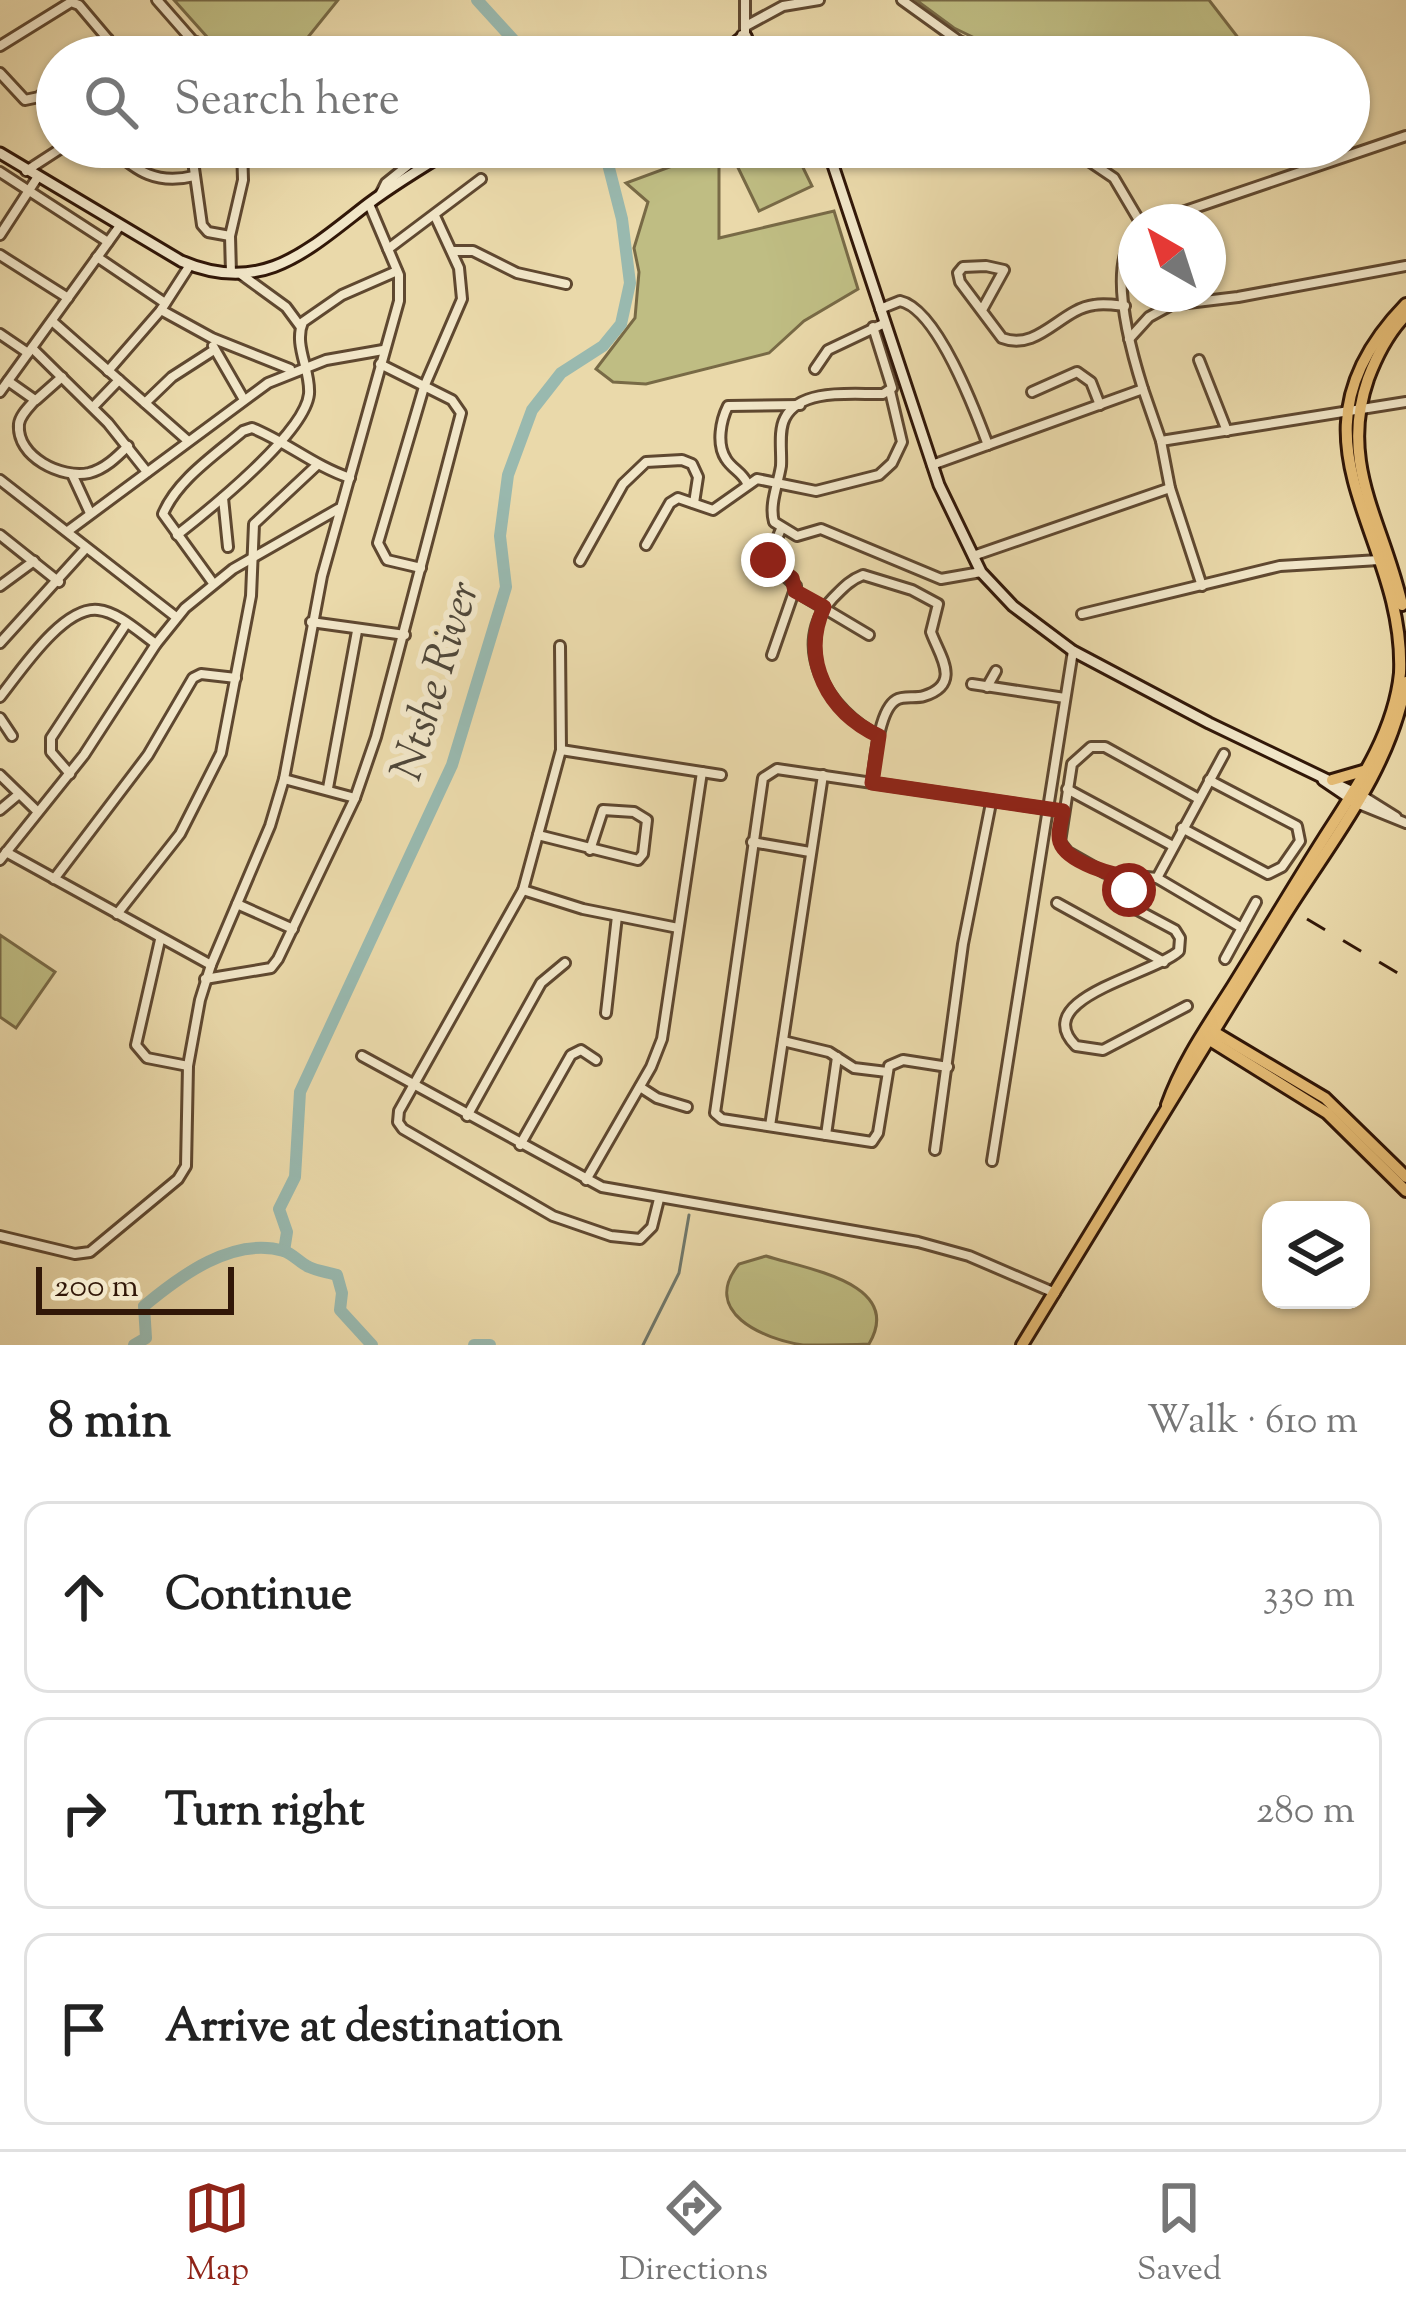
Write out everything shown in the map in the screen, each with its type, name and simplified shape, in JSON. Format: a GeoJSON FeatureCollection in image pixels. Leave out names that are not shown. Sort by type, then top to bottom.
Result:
{"type":"FeatureCollection","features":[{"type":"Feature","properties":{"kind":"main road"},"geometry":{"type":"LineString","coordinates":[[1167,1105],[1175,1083],[1357,798],[1388,723],[1400,676],[1396,575],[1381,560],[1353,478],[1354,410],[1364,362],[1384,328],[1406,304]]}},
{"type":"Feature","properties":{"kind":"main road"},"geometry":{"type":"LineString","coordinates":[[1406,315],[1382,347],[1354,410],[1361,477],[1396,575],[1406,628]]}},
{"type":"Feature","properties":{"kind":"main road"},"geometry":{"type":"LineString","coordinates":[[1022,1345],[1357,798],[1395,732],[1406,682]]}},
{"type":"Feature","properties":{"kind":"main road"},"geometry":{"type":"LineString","coordinates":[[1326,778],[1366,769]]}},
{"type":"Feature","properties":{"kind":"main road"},"geometry":{"type":"LineString","coordinates":[[1228,1014],[1233,1049]]}},
{"type":"Feature","properties":{"kind":"main road"},"geometry":{"type":"LineString","coordinates":[[1209,1034],[1296,1087],[1325,1098],[1406,1191]]}},
{"type":"Feature","properties":{"kind":"main road"},"geometry":{"type":"LineString","coordinates":[[1198,1061],[1233,1049]]}},
{"type":"Feature","properties":{"kind":"main road"},"geometry":{"type":"LineString","coordinates":[[1383,1160],[1406,1177]]}},
{"type":"Feature","properties":{"kind":"street"},"geometry":{"type":"LineString","coordinates":[[157,0],[190,36]]}},
{"type":"Feature","properties":{"kind":"street"},"geometry":{"type":"LineString","coordinates":[[745,0],[746,36]]}},
{"type":"Feature","properties":{"kind":"street"},"geometry":{"type":"LineString","coordinates":[[743,36],[783,6],[819,0]]}},
{"type":"Feature","properties":{"kind":"street"},"geometry":{"type":"LineString","coordinates":[[902,0],[954,36]]}},
{"type":"Feature","properties":{"kind":"street"},"geometry":{"type":"LineString","coordinates":[[0,46],[71,2],[80,5],[106,36]]}},
{"type":"Feature","properties":{"kind":"street"},"geometry":{"type":"LineString","coordinates":[[743,36],[745,32]]}},
{"type":"Feature","properties":{"kind":"street"},"geometry":{"type":"LineString","coordinates":[[0,73],[30,100],[36,96]]}},
{"type":"Feature","properties":{"kind":"street"},"geometry":{"type":"LineString","coordinates":[[1370,148],[1406,136]]}},
{"type":"Feature","properties":{"kind":"street"},"geometry":{"type":"LineString","coordinates":[[0,153],[190,265],[237,275],[262,272],[296,257],[423,168]]}},
{"type":"Feature","properties":{"kind":"street"},"geometry":{"type":"LineString","coordinates":[[26,171],[36,165]]}},
{"type":"Feature","properties":{"kind":"street"},"geometry":{"type":"LineString","coordinates":[[134,168],[155,179],[176,181],[194,176]]}},
{"type":"Feature","properties":{"kind":"street"},"geometry":{"type":"LineString","coordinates":[[193,168],[204,228],[230,236]]}},
{"type":"Feature","properties":{"kind":"street"},"geometry":{"type":"LineString","coordinates":[[177,535],[223,498],[305,411],[309,386],[300,326],[286,307],[237,275],[230,236],[243,168]]}},
{"type":"Feature","properties":{"kind":"street"},"geometry":{"type":"LineString","coordinates":[[381,195],[386,183],[404,168]]}},
{"type":"Feature","properties":{"kind":"street"},"geometry":{"type":"LineString","coordinates":[[833,168],[932,465],[981,572],[1012,606],[1073,651],[1404,822]]}},
{"type":"Feature","properties":{"kind":"street"},"geometry":{"type":"LineString","coordinates":[[1099,168],[1114,178],[1129,204]]}},
{"type":"Feature","properties":{"kind":"street"},"geometry":{"type":"LineString","coordinates":[[1206,204],[1312,168]]}},
{"type":"Feature","properties":{"kind":"street"},"geometry":{"type":"LineString","coordinates":[[0,172],[108,242]]}},
{"type":"Feature","properties":{"kind":"street"},"geometry":{"type":"LineString","coordinates":[[0,235],[37,178]]}},
{"type":"Feature","properties":{"kind":"street"},"geometry":{"type":"LineString","coordinates":[[388,249],[481,179]]}},
{"type":"Feature","properties":{"kind":"street"},"geometry":{"type":"LineString","coordinates":[[0,1236],[85,1254],[178,1179],[188,1160],[188,1066],[205,979],[270,826],[284,779],[311,622],[401,294],[397,271],[368,204]]}},
{"type":"Feature","properties":{"kind":"street"},"geometry":{"type":"LineString","coordinates":[[421,568],[387,560],[378,543],[424,387],[462,299],[463,280],[435,216]]}},
{"type":"Feature","properties":{"kind":"street"},"geometry":{"type":"LineString","coordinates":[[0,392],[119,227]]}},
{"type":"Feature","properties":{"kind":"street"},"geometry":{"type":"LineString","coordinates":[[453,251],[473,251],[517,273],[566,284]]}},
{"type":"Feature","properties":{"kind":"street"},"geometry":{"type":"LineString","coordinates":[[0,255],[68,298]]}},
{"type":"Feature","properties":{"kind":"street"},"geometry":{"type":"LineString","coordinates":[[97,257],[212,338],[292,370]]}},
{"type":"Feature","properties":{"kind":"street"},"geometry":{"type":"LineString","coordinates":[[108,371],[163,306],[190,265]]}},
{"type":"Feature","properties":{"kind":"street"},"geometry":{"type":"LineString","coordinates":[[1129,339],[1149,317],[1171,305],[1406,266]]}},
{"type":"Feature","properties":{"kind":"street"},"geometry":{"type":"LineString","coordinates":[[982,310],[1004,270],[963,267],[958,278],[1002,338],[1016,343],[1090,304],[1118,306]]}},
{"type":"Feature","properties":{"kind":"street"},"geometry":{"type":"LineString","coordinates":[[300,326],[342,295],[397,271]]}},
{"type":"Feature","properties":{"kind":"street"},"geometry":{"type":"LineString","coordinates":[[880,309],[900,301],[919,310],[971,398],[988,445]]}},
{"type":"Feature","properties":{"kind":"street"},"geometry":{"type":"LineString","coordinates":[[1126,312],[1170,488],[1202,586]]}},
{"type":"Feature","properties":{"kind":"street"},"geometry":{"type":"LineString","coordinates":[[52,321],[187,440]]}},
{"type":"Feature","properties":{"kind":"street"},"geometry":{"type":"LineString","coordinates":[[815,369],[828,350],[885,323]]}},
{"type":"Feature","properties":{"kind":"street"},"geometry":{"type":"LineString","coordinates":[[646,545],[673,500],[713,510],[757,479],[817,491],[884,472],[902,442],[887,362],[873,327]]}},
{"type":"Feature","properties":{"kind":"street"},"geometry":{"type":"LineString","coordinates":[[0,334],[62,377],[147,472]]}},
{"type":"Feature","properties":{"kind":"street"},"geometry":{"type":"LineString","coordinates":[[212,338],[214,350],[243,398]]}},
{"type":"Feature","properties":{"kind":"street"},"geometry":{"type":"LineString","coordinates":[[146,403],[165,382],[214,350]]}},
{"type":"Feature","properties":{"kind":"street"},"geometry":{"type":"LineString","coordinates":[[68,532],[243,398],[292,370],[385,350]]}},
{"type":"Feature","properties":{"kind":"street"},"geometry":{"type":"LineString","coordinates":[[1198,360],[1227,430]]}},
{"type":"Feature","properties":{"kind":"street"},"geometry":{"type":"LineString","coordinates":[[205,979],[271,968],[355,798],[383,716],[461,413],[456,402],[380,364]]}},
{"type":"Feature","properties":{"kind":"street"},"geometry":{"type":"LineString","coordinates":[[1032,392],[1077,372],[1091,382],[1100,405]]}},
{"type":"Feature","properties":{"kind":"street"},"geometry":{"type":"LineString","coordinates":[[62,377],[35,400],[19,424],[25,441],[46,467],[72,474],[100,469],[128,446]]}},
{"type":"Feature","properties":{"kind":"street"},"geometry":{"type":"LineString","coordinates":[[92,407],[118,380]]}},
{"type":"Feature","properties":{"kind":"street"},"geometry":{"type":"LineString","coordinates":[[8,381],[35,400]]}},
{"type":"Feature","properties":{"kind":"street"},"geometry":{"type":"LineString","coordinates":[[932,465],[1143,389]]}},
{"type":"Feature","properties":{"kind":"street"},"geometry":{"type":"LineString","coordinates":[[890,391],[816,397],[784,418],[771,508],[781,529],[796,536],[821,530],[941,579],[981,572]]}},
{"type":"Feature","properties":{"kind":"street"},"geometry":{"type":"LineString","coordinates":[[1161,441],[1406,402]]}},
{"type":"Feature","properties":{"kind":"street"},"geometry":{"type":"LineString","coordinates":[[747,483],[724,457],[725,410],[734,404],[800,405]]}},
{"type":"Feature","properties":{"kind":"street"},"geometry":{"type":"LineString","coordinates":[[213,584],[165,521],[164,512],[198,470],[249,428],[281,440],[316,466],[350,478]]}},
{"type":"Feature","properties":{"kind":"street"},"geometry":{"type":"LineString","coordinates":[[580,561],[623,484],[646,462],[692,464],[698,478],[694,503]]}},
{"type":"Feature","properties":{"kind":"street"},"geometry":{"type":"LineString","coordinates":[[117,914],[180,834],[220,753],[251,596],[254,524],[316,466]]}},
{"type":"Feature","properties":{"kind":"street"},"geometry":{"type":"LineString","coordinates":[[72,474],[90,513]]}},
{"type":"Feature","properties":{"kind":"street"},"geometry":{"type":"LineString","coordinates":[[0,479],[176,617]]}},
{"type":"Feature","properties":{"kind":"street"},"geometry":{"type":"LineString","coordinates":[[970,556],[1170,488]]}},
{"type":"Feature","properties":{"kind":"street"},"geometry":{"type":"LineString","coordinates":[[223,498],[228,547]]}},
{"type":"Feature","properties":{"kind":"street"},"geometry":{"type":"LineString","coordinates":[[211,965],[3,856],[70,774],[176,617],[253,556],[339,508]]}},
{"type":"Feature","properties":{"kind":"street"},"geometry":{"type":"LineString","coordinates":[[772,655],[795,591],[792,578],[768,560],[781,529]]}},
{"type":"Feature","properties":{"kind":"street"},"geometry":{"type":"LineString","coordinates":[[0,535],[59,582]]}},
{"type":"Feature","properties":{"kind":"street"},"geometry":{"type":"LineString","coordinates":[[0,643],[86,548]]}},
{"type":"Feature","properties":{"kind":"street"},"geometry":{"type":"LineString","coordinates":[[1082,614],[1280,566],[1381,560]]}},
{"type":"Feature","properties":{"kind":"street"},"geometry":{"type":"LineString","coordinates":[[1,583],[34,561]]}},
{"type":"Feature","properties":{"kind":"street"},"geometry":{"type":"LineString","coordinates":[[872,783],[879,736],[893,702],[932,693],[944,682],[945,657],[931,632],[938,604],[912,590],[863,575],[850,581],[824,607],[814,635],[818,671],[837,705],[879,736]]}},
{"type":"Feature","properties":{"kind":"street"},"geometry":{"type":"LineString","coordinates":[[795,591],[869,635]]}},
{"type":"Feature","properties":{"kind":"street"},"geometry":{"type":"LineString","coordinates":[[0,697],[53,634],[79,612],[102,610],[156,644]]}},
{"type":"Feature","properties":{"kind":"street"},"geometry":{"type":"LineString","coordinates":[[311,622],[357,632],[405,635]]}},
{"type":"Feature","properties":{"kind":"street"},"geometry":{"type":"LineString","coordinates":[[70,774],[50,749],[51,738],[126,624]]}},
{"type":"Feature","properties":{"kind":"street"},"geometry":{"type":"LineString","coordinates":[[328,788],[357,632]]}},
{"type":"Feature","properties":{"kind":"street"},"geometry":{"type":"LineString","coordinates":[[560,646],[561,750],[523,890],[413,1085],[398,1114],[400,1127],[553,1216],[611,1236],[640,1239],[652,1227],[659,1199]]}},
{"type":"Feature","properties":{"kind":"street"},"geometry":{"type":"LineString","coordinates":[[992,1161],[1073,651]]}},
{"type":"Feature","properties":{"kind":"street"},"geometry":{"type":"LineString","coordinates":[[987,686],[996,671]]}},
{"type":"Feature","properties":{"kind":"street"},"geometry":{"type":"LineString","coordinates":[[54,879],[148,755],[194,678],[201,674],[236,678]]}},
{"type":"Feature","properties":{"kind":"street"},"geometry":{"type":"LineString","coordinates":[[973,684],[1065,698]]}},
{"type":"Feature","properties":{"kind":"street"},"geometry":{"type":"LineString","coordinates":[[0,718],[12,736]]}},
{"type":"Feature","properties":{"kind":"street"},"geometry":{"type":"LineString","coordinates":[[1199,799],[1100,746],[1077,758],[1066,789],[1059,838],[1068,852],[1106,873],[1157,878],[1243,928]]}},
{"type":"Feature","properties":{"kind":"street"},"geometry":{"type":"LineString","coordinates":[[561,750],[721,775]]}},
{"type":"Feature","properties":{"kind":"street"},"geometry":{"type":"LineString","coordinates":[[1157,878],[1224,754]]}},
{"type":"Feature","properties":{"kind":"street"},"geometry":{"type":"LineString","coordinates":[[948,1067],[903,1060],[892,1063],[876,1138],[866,1143],[715,1114],[764,778],[769,771],[824,775],[1063,811]]}},
{"type":"Feature","properties":{"kind":"street"},"geometry":{"type":"LineString","coordinates":[[586,1180],[662,1039],[702,772]]}},
{"type":"Feature","properties":{"kind":"street"},"geometry":{"type":"LineString","coordinates":[[0,775],[38,812]]}},
{"type":"Feature","properties":{"kind":"street"},"geometry":{"type":"LineString","coordinates":[[770,1126],[824,775]]}},
{"type":"Feature","properties":{"kind":"street"},"geometry":{"type":"LineString","coordinates":[[284,779],[355,798]]}},
{"type":"Feature","properties":{"kind":"street"},"geometry":{"type":"LineString","coordinates":[[1182,829],[1268,874],[1282,867],[1300,841],[1298,826],[1209,780]]}},
{"type":"Feature","properties":{"kind":"street"},"geometry":{"type":"LineString","coordinates":[[1066,789],[1173,846]]}},
{"type":"Feature","properties":{"kind":"street"},"geometry":{"type":"LineString","coordinates":[[0,810],[19,794]]}},
{"type":"Feature","properties":{"kind":"street"},"geometry":{"type":"LineString","coordinates":[[935,1150],[963,944],[991,803]]}},
{"type":"Feature","properties":{"kind":"street"},"geometry":{"type":"LineString","coordinates":[[538,835],[590,850],[638,860],[647,820],[634,812],[603,810],[590,850]]}},
{"type":"Feature","properties":{"kind":"street"},"geometry":{"type":"LineString","coordinates":[[752,842],[810,852]]}},
{"type":"Feature","properties":{"kind":"street"},"geometry":{"type":"LineString","coordinates":[[1134,877],[1127,898],[1130,906],[1175,930],[1179,951],[1070,1006],[1064,1017],[1069,1040],[1083,1050],[1103,1050],[1187,1006]]}},
{"type":"Feature","properties":{"kind":"street"},"geometry":{"type":"LineString","coordinates":[[523,890],[678,928]]}},
{"type":"Feature","properties":{"kind":"street"},"geometry":{"type":"LineString","coordinates":[[1226,959],[1256,902]]}},
{"type":"Feature","properties":{"kind":"street"},"geometry":{"type":"LineString","coordinates":[[1057,903],[1165,962]]}},
{"type":"Feature","properties":{"kind":"street"},"geometry":{"type":"LineString","coordinates":[[237,904],[293,929]]}},
{"type":"Feature","properties":{"kind":"street"},"geometry":{"type":"LineString","coordinates":[[606,1013],[617,916]]}},
{"type":"Feature","properties":{"kind":"street"},"geometry":{"type":"LineString","coordinates":[[160,940],[137,1049],[147,1058],[188,1066]]}},
{"type":"Feature","properties":{"kind":"street"},"geometry":{"type":"LineString","coordinates":[[467,1116],[541,983],[565,963]]}},
{"type":"Feature","properties":{"kind":"street"},"geometry":{"type":"LineString","coordinates":[[783,1041],[824,1050],[854,1069],[887,1072]]}},
{"type":"Feature","properties":{"kind":"street"},"geometry":{"type":"LineString","coordinates":[[520,1145],[571,1054],[581,1050],[596,1060]]}},
{"type":"Feature","properties":{"kind":"street"},"geometry":{"type":"LineString","coordinates":[[362,1056],[586,1180],[659,1199],[918,1242],[969,1256],[1054,1293]]}},
{"type":"Feature","properties":{"kind":"street"},"geometry":{"type":"LineString","coordinates":[[826,1136],[837,1058]]}},
{"type":"Feature","properties":{"kind":"street"},"geometry":{"type":"LineString","coordinates":[[640,1087],[687,1107]]}},
{"type":"Feature","properties":{"kind":"shaded area"},"geometry":{"type":"Polygon","coordinates":[[[174,0],[338,0],[309,36],[206,36],[174,0]]]}},
{"type":"Feature","properties":{"kind":"shaded area"},"geometry":{"type":"Polygon","coordinates":[[[916,0],[1209,0],[1237,36],[971,36],[916,0]]]}},
{"type":"Feature","properties":{"kind":"shaded area"},"geometry":{"type":"Polygon","coordinates":[[[667,168],[719,168],[719,238],[834,211],[858,289],[804,321],[769,353],[646,384],[613,382],[596,369],[635,318],[639,272],[634,248],[648,202],[626,183],[667,168]]]}},
{"type":"Feature","properties":{"kind":"shaded area"},"geometry":{"type":"Polygon","coordinates":[[[738,168],[803,168],[812,186],[759,211],[738,168]]]}},
{"type":"Feature","properties":{"kind":"shaded area"},"geometry":{"type":"Polygon","coordinates":[[[0,935],[55,972],[16,1028],[0,1017],[0,935]]]}},
{"type":"Feature","properties":{"kind":"shaded area"},"geometry":{"type":"Polygon","coordinates":[[[766,1256],[826,1273],[863,1293],[874,1306],[877,1323],[869,1344],[803,1345],[771,1337],[741,1320],[727,1296],[729,1281],[739,1264],[766,1256]]]}},
{"type":"Feature","properties":{"kind":"waterway","name":"Ntshe River"},"geometry":{"type":"LineString","coordinates":[[477,0],[510,36]]}},
{"type":"Feature","properties":{"kind":"waterway","name":"Ntshe River"},"geometry":{"type":"LineString","coordinates":[[284,1251],[287,1232],[279,1209],[295,1177],[300,1092],[452,765],[506,587],[500,536],[508,475],[532,410],[561,373],[603,346],[621,324],[630,283],[622,219],[609,168]]}},
{"type":"Feature","properties":{"kind":"waterway"},"geometry":{"type":"LineString","coordinates":[[643,1345],[679,1273],[689,1215]]}},
{"type":"Feature","properties":{"kind":"waterway"},"geometry":{"type":"LineString","coordinates":[[134,1345],[146,1338],[144,1306],[174,1283],[227,1254],[265,1248],[284,1251],[309,1267],[337,1275],[340,1310],[372,1345]]}},
{"type":"Feature","properties":{"kind":"waterway"},"geometry":{"type":"LineString","coordinates":[[474,1345],[490,1345]]}},
{"type":"Feature","properties":{"kind":"railway"},"geometry":{"type":"LineString","coordinates":[[1307,919],[1406,978]]}},
{"type":"Feature","properties":{"kind":"route"},"geometry":{"type":"LineString","coordinates":[[768,560],[795,581],[795,591],[824,607],[814,635],[818,671],[837,705],[879,736],[872,783],[1063,811],[1059,838],[1063,847],[1106,873],[1134,877],[1129,890]]}}]}
